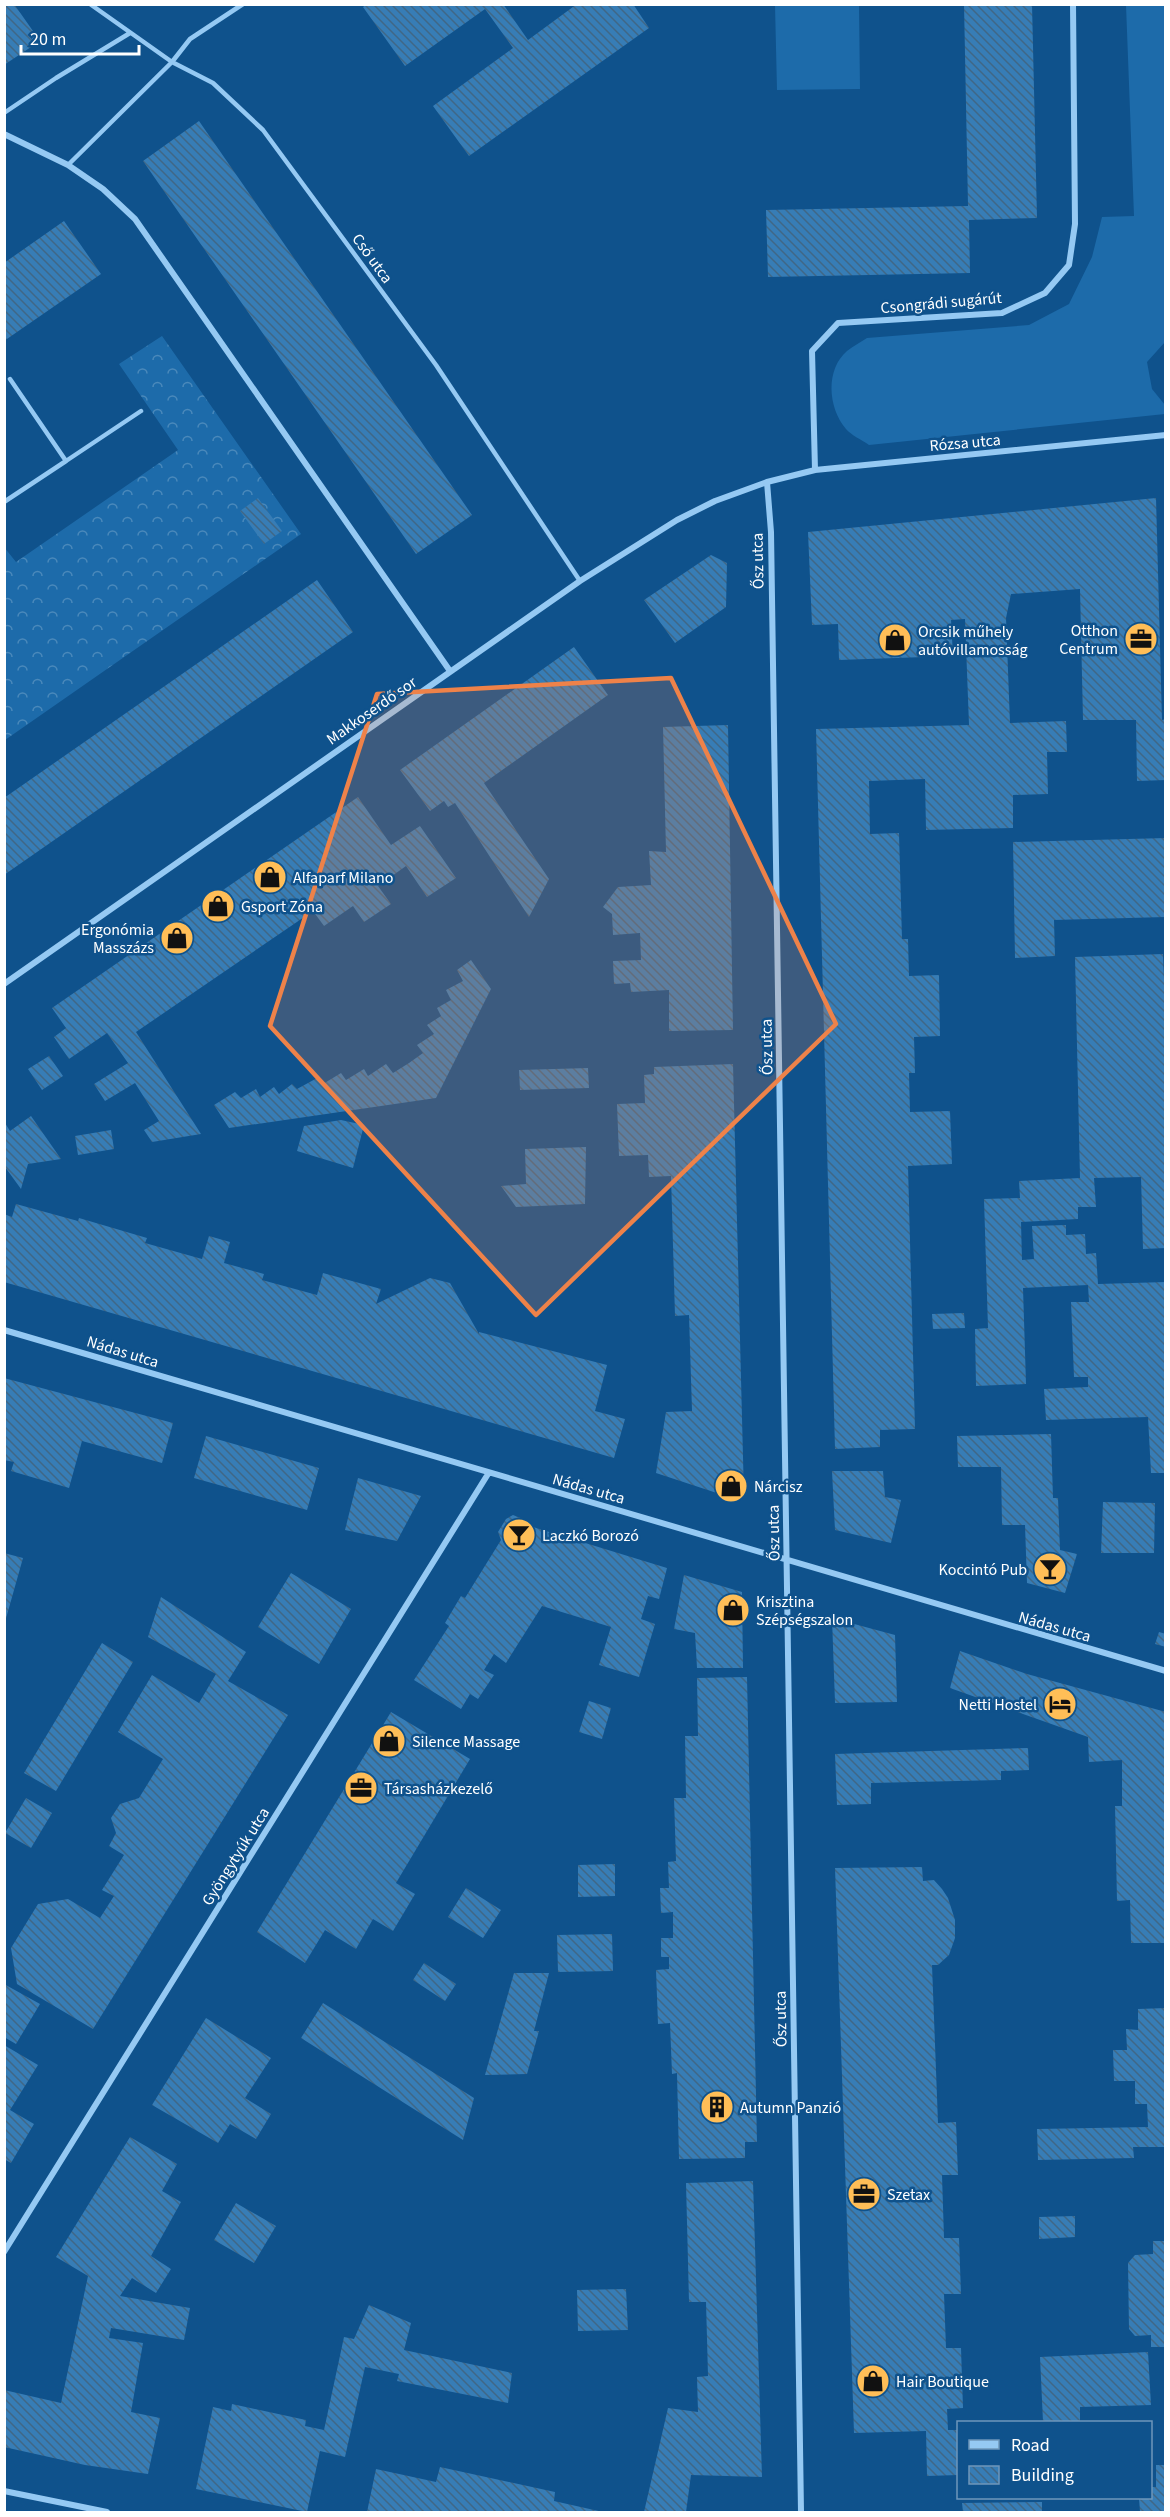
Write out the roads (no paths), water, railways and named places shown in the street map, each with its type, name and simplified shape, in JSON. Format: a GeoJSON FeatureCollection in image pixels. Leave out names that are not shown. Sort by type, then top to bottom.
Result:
{"type":"FeatureCollection","features":[{"type":"Feature","properties":{"kind":"street","name":"Csongrádi sugárút"},"geometry":{"type":"LineString","coordinates":[[814,470],[812,351],[838,323],[1002,313],[1045,293],[1069,265],[1075,224],[1073,4]]}},
{"type":"Feature","properties":{"kind":"street"},"geometry":{"type":"LineString","coordinates":[[4,134],[68,165],[103,189],[135,219],[450,671]]}},
{"type":"Feature","properties":{"kind":"street","name":"Rózsa utca"},"geometry":{"type":"LineString","coordinates":[[767,482],[814,470],[1166,435]]}},
{"type":"Feature","properties":{"kind":"street","name":"Makkoserdő sor"},"geometry":{"type":"LineString","coordinates":[[4,984],[580,582],[677,520],[715,501],[767,482]]}},
{"type":"Feature","properties":{"kind":"street","name":"Ősz utca"},"geometry":{"type":"LineString","coordinates":[[767,482],[771,556],[801,2512]]}},
{"type":"Feature","properties":{"kind":"street","name":"Nádas utca"},"geometry":{"type":"LineString","coordinates":[[4,1330],[488,1474],[787,1558],[1008,1626],[1166,1671]]}},
{"type":"Feature","properties":{"kind":"street","name":"Gyöngytyúk utca"},"geometry":{"type":"LineString","coordinates":[[4,2252],[488,1474]]}},
{"type":"Feature","properties":{"kind":"street"},"geometry":{"type":"LineString","coordinates":[[4,2491],[107,2512]]}},
{"type":"Feature","properties":{"kind":"lane","name":"Cső utca"},"geometry":{"type":"LineString","coordinates":[[90,4],[172,62],[213,83],[263,130],[435,365],[580,582]]}},
{"type":"Feature","properties":{"kind":"lane"},"geometry":{"type":"LineString","coordinates":[[68,165],[172,62],[190,39],[243,4]]}},
{"type":"Feature","properties":{"kind":"lane"},"geometry":{"type":"LineString","coordinates":[[4,113],[130,33]]}},
{"type":"Feature","properties":{"kind":"lane"},"geometry":{"type":"LineString","coordinates":[[10,379],[66,461]]}},
{"type":"Feature","properties":{"kind":"lane"},"geometry":{"type":"LineString","coordinates":[[4,502],[141,411]]}},
{"type":"Feature","properties":{"kind":"place","name":"Otthon Centrum"},"geometry":{"type":"Point","coordinates":[1141,639]}},
{"type":"Feature","properties":{"kind":"place","name":"Orcsik műhely autóvillamosság"},"geometry":{"type":"Point","coordinates":[895,640]}},
{"type":"Feature","properties":{"kind":"place","name":"Alfaparf Milano"},"geometry":{"type":"Point","coordinates":[270,877]}},
{"type":"Feature","properties":{"kind":"place","name":"Gsport Zóna"},"geometry":{"type":"Point","coordinates":[218,906]}},
{"type":"Feature","properties":{"kind":"place","name":"Ergonómia Masszázs"},"geometry":{"type":"Point","coordinates":[177,938]}},
{"type":"Feature","properties":{"kind":"place","name":"Nárcisz"},"geometry":{"type":"Point","coordinates":[731,1486]}},
{"type":"Feature","properties":{"kind":"place","name":"Laczkó Borozó"},"geometry":{"type":"Point","coordinates":[519,1535]}},
{"type":"Feature","properties":{"kind":"place","name":"Koccintó Pub"},"geometry":{"type":"Point","coordinates":[1050,1569]}},
{"type":"Feature","properties":{"kind":"place","name":"Krisztina Szépségszalon"},"geometry":{"type":"Point","coordinates":[733,1610]}},
{"type":"Feature","properties":{"kind":"place","name":"Netti Hostel"},"geometry":{"type":"Point","coordinates":[1060,1704]}},
{"type":"Feature","properties":{"kind":"place","name":"Silence Massage"},"geometry":{"type":"Point","coordinates":[389,1741]}},
{"type":"Feature","properties":{"kind":"place","name":"Társasházkezelő"},"geometry":{"type":"Point","coordinates":[361,1788]}},
{"type":"Feature","properties":{"kind":"place","name":"Autumn Panzió"},"geometry":{"type":"Point","coordinates":[717,2107]}},
{"type":"Feature","properties":{"kind":"place","name":"Szetax"},"geometry":{"type":"Point","coordinates":[864,2194]}},
{"type":"Feature","properties":{"kind":"place","name":"Hair Boutique"},"geometry":{"type":"Point","coordinates":[873,2381]}}]}
